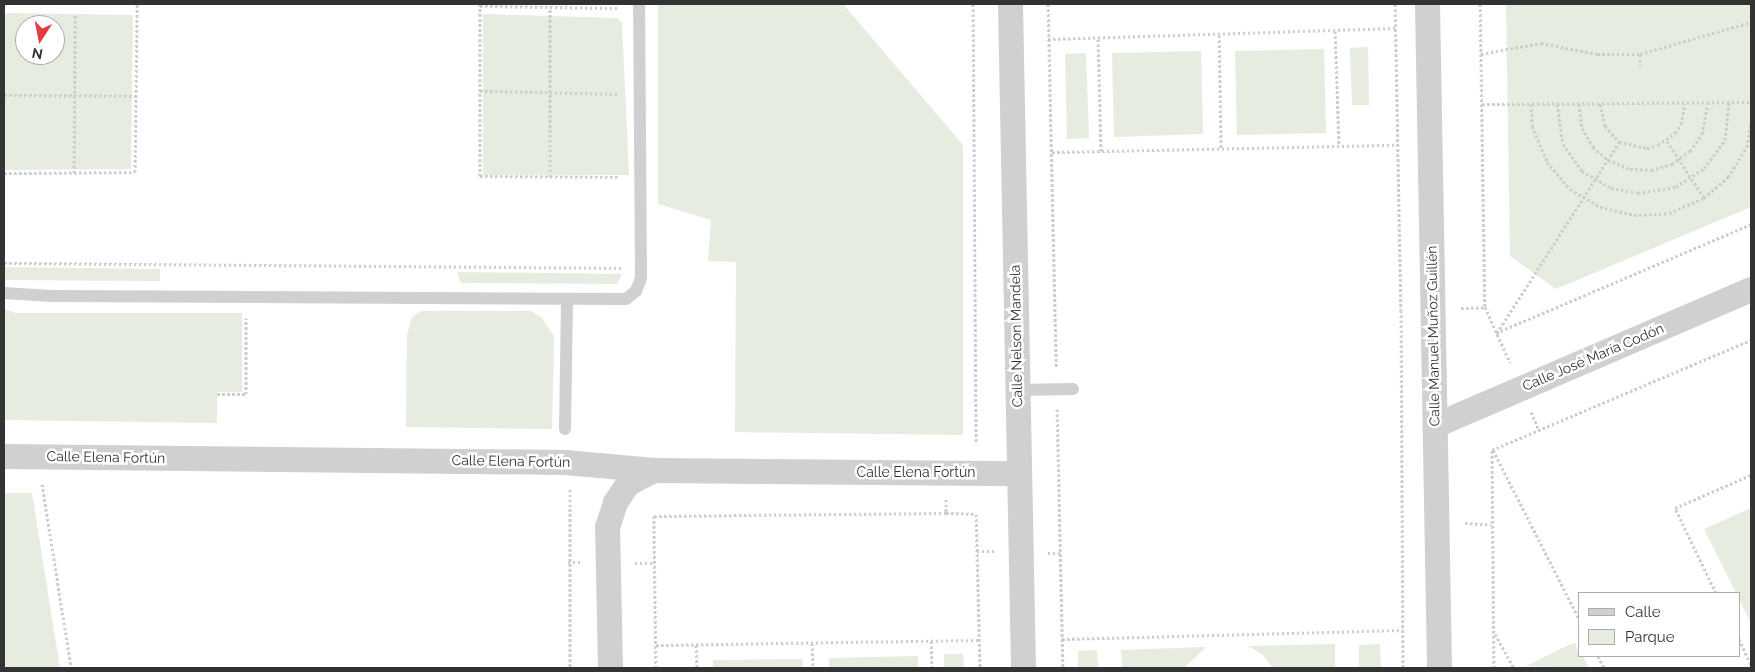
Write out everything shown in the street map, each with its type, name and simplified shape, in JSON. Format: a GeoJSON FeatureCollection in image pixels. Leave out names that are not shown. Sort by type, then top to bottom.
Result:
{"type":"FeatureCollection","features":[{"type":"Feature","properties":{"kind":"street","name":"Calle Nelson Mandela"},"geometry":{"type":"LineString","coordinates":[[1010,4],[1023,668]]}},
{"type":"Feature","properties":{"kind":"street","name":"Calle Manuel Muñoz Guillén"},"geometry":{"type":"LineString","coordinates":[[1427,4],[1439,668]]}},
{"type":"Feature","properties":{"kind":"street","name":"Calle José María Codón"},"geometry":{"type":"LineString","coordinates":[[1435,425],[1751,289]]}},
{"type":"Feature","properties":{"kind":"street","name":"Calle Elena Fortún"},"geometry":{"type":"LineString","coordinates":[[4,456],[565,462],[654,470],[1018,473]]}},
{"type":"Feature","properties":{"kind":"street"},"geometry":{"type":"LineString","coordinates":[[610,668],[607,527],[615,502],[628,483],[654,470]]}},
{"type":"Feature","properties":{"kind":"lane"},"geometry":{"type":"LineString","coordinates":[[4,292],[62,296],[626,299],[636,291],[641,278],[639,6]]}},
{"type":"Feature","properties":{"kind":"lane"},"geometry":{"type":"LineString","coordinates":[[565,429],[567,298]]}},
{"type":"Feature","properties":{"kind":"lane"},"geometry":{"type":"LineString","coordinates":[[1017,390],[1073,389]]}},
{"type":"Feature","properties":{"kind":"path"},"geometry":{"type":"LineString","coordinates":[[4,173],[135,172],[137,4]]}},
{"type":"Feature","properties":{"kind":"path"},"geometry":{"type":"LineString","coordinates":[[968,444],[976,444],[973,4]]}},
{"type":"Feature","properties":{"kind":"path"},"geometry":{"type":"LineString","coordinates":[[1048,4],[1063,668]]}},
{"type":"Feature","properties":{"kind":"path"},"geometry":{"type":"LineString","coordinates":[[1395,4],[1403,668]]}},
{"type":"Feature","properties":{"kind":"path"},"geometry":{"type":"LineString","coordinates":[[1480,4],[1486,307],[1538,428]]}},
{"type":"Feature","properties":{"kind":"path"},"geometry":{"type":"LineString","coordinates":[[622,186],[622,177],[480,176],[480,5],[550,7],[639,6]]}},
{"type":"Feature","properties":{"kind":"path"},"geometry":{"type":"LineString","coordinates":[[550,7],[550,177]]}},
{"type":"Feature","properties":{"kind":"path"},"geometry":{"type":"LineString","coordinates":[[74,173],[75,14]]}},
{"type":"Feature","properties":{"kind":"path"},"geometry":{"type":"LineString","coordinates":[[1482,54],[1541,43],[1597,54],[1640,54],[1751,22]]}},
{"type":"Feature","properties":{"kind":"path"},"geometry":{"type":"LineString","coordinates":[[1048,39],[1098,39],[1396,28]]}},
{"type":"Feature","properties":{"kind":"path"},"geometry":{"type":"LineString","coordinates":[[1335,31],[1339,145]]}},
{"type":"Feature","properties":{"kind":"path"},"geometry":{"type":"LineString","coordinates":[[1219,35],[1222,148]]}},
{"type":"Feature","properties":{"kind":"path"},"geometry":{"type":"LineString","coordinates":[[1098,39],[1101,151]]}},
{"type":"Feature","properties":{"kind":"path"},"geometry":{"type":"LineString","coordinates":[[1640,54],[1640,66]]}},
{"type":"Feature","properties":{"kind":"path"},"geometry":{"type":"LineString","coordinates":[[480,91],[626,94]]}},
{"type":"Feature","properties":{"kind":"path"},"geometry":{"type":"LineString","coordinates":[[4,95],[136,96]]}},
{"type":"Feature","properties":{"kind":"path"},"geometry":{"type":"LineString","coordinates":[[1579,104],[1582,128],[1593,147],[1608,160],[1630,169],[1651,170],[1679,159],[1690,151],[1702,134],[1708,102]]}},
{"type":"Feature","properties":{"kind":"path"},"geometry":{"type":"LineString","coordinates":[[1557,104],[1564,144],[1582,171],[1611,188],[1638,193],[1676,187],[1704,168],[1725,140],[1729,102]]}},
{"type":"Feature","properties":{"kind":"path"},"geometry":{"type":"LineString","coordinates":[[1482,104],[1751,102]]}},
{"type":"Feature","properties":{"kind":"path"},"geometry":{"type":"LineString","coordinates":[[1600,104],[1606,126],[1619,142],[1646,148],[1667,140],[1681,124],[1685,103]]}},
{"type":"Feature","properties":{"kind":"path"},"geometry":{"type":"LineString","coordinates":[[1531,104],[1532,126],[1547,162],[1570,189],[1600,207],[1634,215],[1669,213],[1704,198],[1728,177],[1747,148],[1751,122]]}},
{"type":"Feature","properties":{"kind":"path"},"geometry":{"type":"LineString","coordinates":[[1667,140],[1704,198]]}},
{"type":"Feature","properties":{"kind":"path"},"geometry":{"type":"LineString","coordinates":[[1496,333],[1619,142]]}},
{"type":"Feature","properties":{"kind":"path"},"geometry":{"type":"LineString","coordinates":[[1052,152],[1397,144]]}},
{"type":"Feature","properties":{"kind":"path"},"geometry":{"type":"LineString","coordinates":[[1496,333],[1751,224]]}},
{"type":"Feature","properties":{"kind":"path"},"geometry":{"type":"LineString","coordinates":[[4,263],[622,268],[622,259]]}},
{"type":"Feature","properties":{"kind":"path"},"geometry":{"type":"LineString","coordinates":[[217,394],[246,394],[246,309]]}},
{"type":"Feature","properties":{"kind":"path"},"geometry":{"type":"LineString","coordinates":[[1492,450],[1538,428],[1751,340]]}},
{"type":"Feature","properties":{"kind":"path"},"geometry":{"type":"LineString","coordinates":[[1492,450],[1578,617]]}},
{"type":"Feature","properties":{"kind":"path"},"geometry":{"type":"LineString","coordinates":[[1492,450],[1494,668]]}},
{"type":"Feature","properties":{"kind":"path"},"geometry":{"type":"LineString","coordinates":[[945,473],[946,514]]}},
{"type":"Feature","properties":{"kind":"path"},"geometry":{"type":"LineString","coordinates":[[1716,592],[1675,508],[1751,475]]}},
{"type":"Feature","properties":{"kind":"path"},"geometry":{"type":"LineString","coordinates":[[51,482],[41,482],[71,668]]}},
{"type":"Feature","properties":{"kind":"path"},"geometry":{"type":"LineString","coordinates":[[570,484],[570,668]]}},
{"type":"Feature","properties":{"kind":"path"},"geometry":{"type":"LineString","coordinates":[[656,668],[654,516],[976,514],[980,668]]}},
{"type":"Feature","properties":{"kind":"path"},"geometry":{"type":"LineString","coordinates":[[1062,639],[1403,630]]}},
{"type":"Feature","properties":{"kind":"path"},"geometry":{"type":"LineString","coordinates":[[1494,632],[1514,668]]}},
{"type":"Feature","properties":{"kind":"path"},"geometry":{"type":"LineString","coordinates":[[656,645],[980,640]]}},
{"type":"Feature","properties":{"kind":"path"},"geometry":{"type":"LineString","coordinates":[[931,641],[932,668]]}},
{"type":"Feature","properties":{"kind":"path"},"geometry":{"type":"LineString","coordinates":[[1740,641],[1751,665]]}},
{"type":"Feature","properties":{"kind":"path"},"geometry":{"type":"LineString","coordinates":[[812,642],[813,668]]}},
{"type":"Feature","properties":{"kind":"path"},"geometry":{"type":"LineString","coordinates":[[696,645],[697,668]]}},
{"type":"Feature","properties":{"kind":"green space"},"geometry":{"type":"Polygon","coordinates":[[[658,4],[843,4],[963,145],[963,435],[735,432],[736,262],[708,261],[711,220],[658,204],[658,4]]]}},
{"type":"Feature","properties":{"kind":"green space"},"geometry":{"type":"Polygon","coordinates":[[[1506,4],[1751,4],[1751,207],[1556,289],[1510,256],[1506,4]]]}},
{"type":"Feature","properties":{"kind":"green space"},"geometry":{"type":"Polygon","coordinates":[[[8,13],[133,15],[131,169],[4,170],[4,15],[8,13]]]}},
{"type":"Feature","properties":{"kind":"green space"},"geometry":{"type":"Polygon","coordinates":[[[483,14],[618,18],[622,23],[629,175],[483,175],[483,14]]]}},
{"type":"Feature","properties":{"kind":"green space"},"geometry":{"type":"Polygon","coordinates":[[[1368,47],[1369,105],[1352,105],[1350,48],[1368,47]]]}},
{"type":"Feature","properties":{"kind":"green space"},"geometry":{"type":"Polygon","coordinates":[[[1324,49],[1326,133],[1237,135],[1235,51],[1324,49]]]}},
{"type":"Feature","properties":{"kind":"green space"},"geometry":{"type":"Polygon","coordinates":[[[1201,51],[1203,134],[1114,137],[1112,53],[1201,51]]]}},
{"type":"Feature","properties":{"kind":"green space"},"geometry":{"type":"Polygon","coordinates":[[[1086,53],[1089,138],[1067,139],[1065,54],[1086,53]]]}},
{"type":"Feature","properties":{"kind":"green space"},"geometry":{"type":"Polygon","coordinates":[[[4,267],[160,269],[160,281],[4,280],[4,267]]]}},
{"type":"Feature","properties":{"kind":"green space"},"geometry":{"type":"Polygon","coordinates":[[[457,272],[622,274],[617,284],[461,283],[457,272]]]}},
{"type":"Feature","properties":{"kind":"green space"},"geometry":{"type":"Polygon","coordinates":[[[4,309],[16,313],[242,313],[242,392],[217,392],[217,423],[4,420],[4,309]]]}},
{"type":"Feature","properties":{"kind":"green space"},"geometry":{"type":"Polygon","coordinates":[[[422,311],[531,311],[542,318],[554,336],[552,429],[406,427],[407,335],[412,317],[422,311]]]}},
{"type":"Feature","properties":{"kind":"green space"},"geometry":{"type":"Polygon","coordinates":[[[4,493],[32,493],[60,668],[4,668],[4,493]]]}},
{"type":"Feature","properties":{"kind":"green space"},"geometry":{"type":"Polygon","coordinates":[[[1751,508],[1751,623],[1740,601],[1740,592],[1736,592],[1704,529],[1751,508]]]}},
{"type":"Feature","properties":{"kind":"green space"},"geometry":{"type":"Polygon","coordinates":[[[1575,642],[1578,657],[1584,657],[1589,668],[1526,666],[1575,642]]]}},
{"type":"Feature","properties":{"kind":"green space"},"geometry":{"type":"Polygon","coordinates":[[[1335,644],[1335,668],[1273,668],[1262,654],[1248,646],[1335,644]]]}},
{"type":"Feature","properties":{"kind":"green space"},"geometry":{"type":"Polygon","coordinates":[[[1380,644],[1381,668],[1359,668],[1359,645],[1380,644]]]}},
{"type":"Feature","properties":{"kind":"green space"},"geometry":{"type":"Polygon","coordinates":[[[1206,647],[1184,668],[1122,668],[1121,650],[1206,647]]]}},
{"type":"Feature","properties":{"kind":"green space"},"geometry":{"type":"Polygon","coordinates":[[[1097,650],[1098,668],[1078,668],[1078,651],[1097,650]]]}},
{"type":"Feature","properties":{"kind":"green space"},"geometry":{"type":"Polygon","coordinates":[[[944,654],[963,654],[964,668],[944,668],[944,654]]]}},
{"type":"Feature","properties":{"kind":"green space"},"geometry":{"type":"Polygon","coordinates":[[[918,656],[918,668],[829,668],[829,658],[918,656]]]}},
{"type":"Feature","properties":{"kind":"green space"},"geometry":{"type":"Polygon","coordinates":[[[802,659],[803,668],[713,668],[713,660],[802,659]]]}}]}
